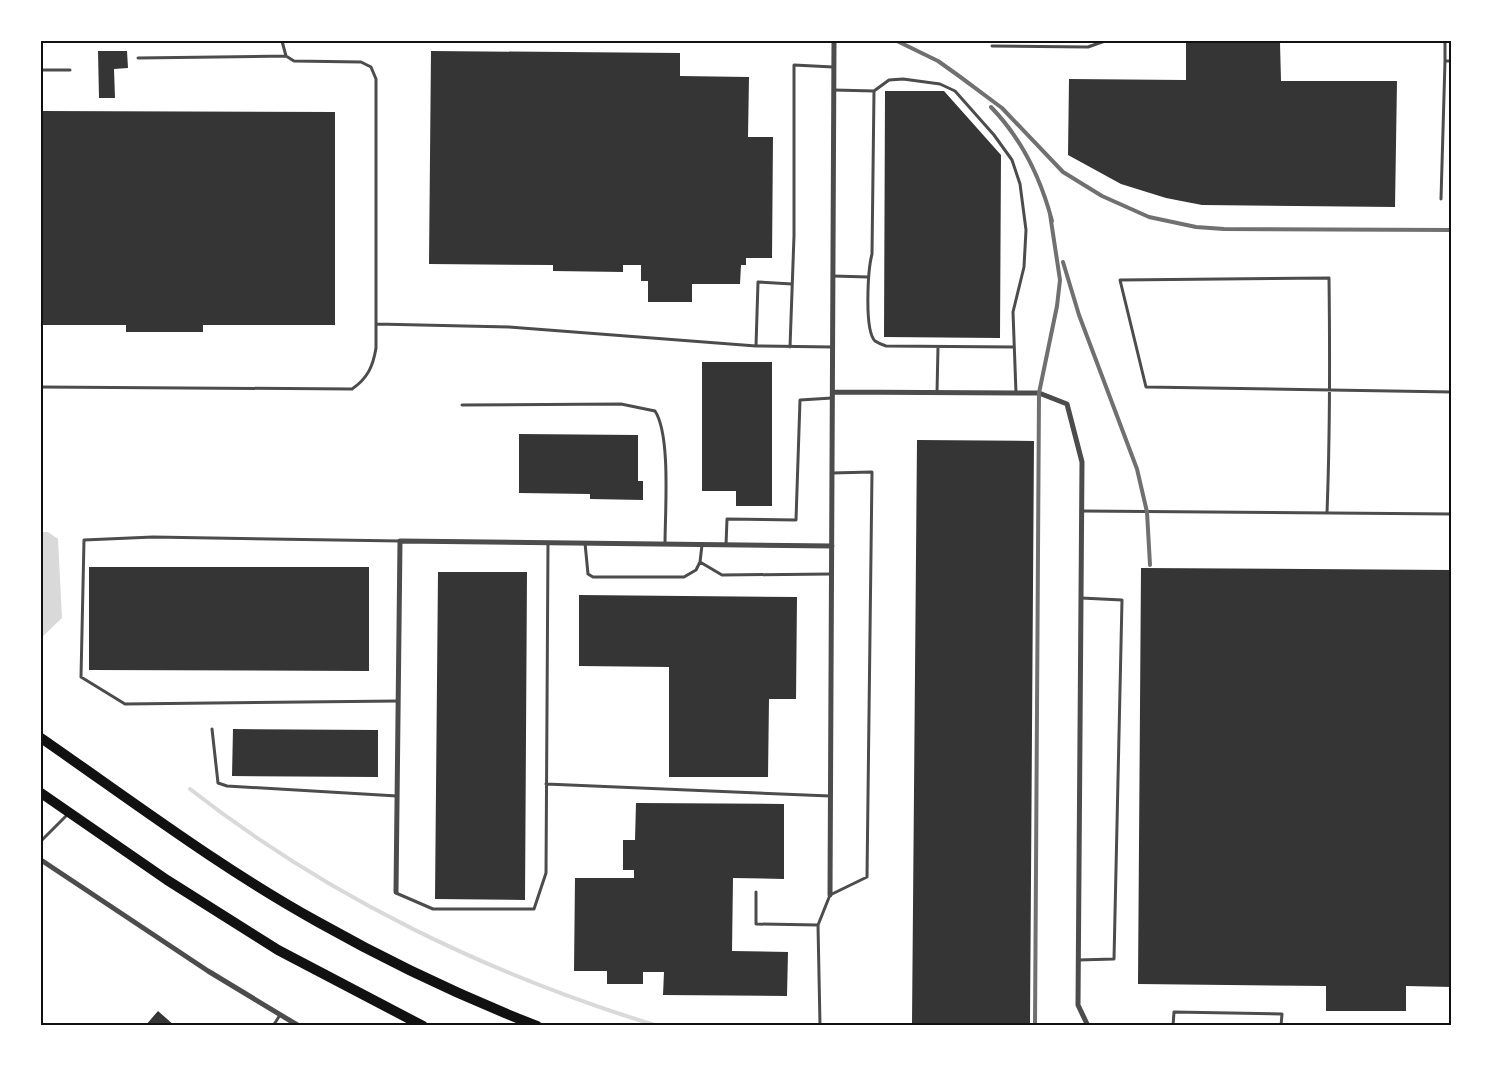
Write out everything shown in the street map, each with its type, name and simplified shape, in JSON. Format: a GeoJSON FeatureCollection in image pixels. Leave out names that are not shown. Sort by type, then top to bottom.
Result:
{"type":"FeatureCollection","features":[{"type":"Feature","properties":{"kind":"highway"},"geometry":{"type":"LineString","coordinates":[[41,738],[208,854],[318,922],[480,1004],[537,1026]]}},
{"type":"Feature","properties":{"kind":"highway"},"geometry":{"type":"LineString","coordinates":[[41,793],[167,880],[278,950],[423,1026]]}},
{"type":"Feature","properties":{"kind":"street"},"geometry":{"type":"LineString","coordinates":[[830,895],[834,41]]}},
{"type":"Feature","properties":{"kind":"street"},"geometry":{"type":"LineString","coordinates":[[833,395],[1039,393],[1067,404],[1082,462],[1078,1005],[1088,1026]]}},
{"type":"Feature","properties":{"kind":"street"},"geometry":{"type":"LineString","coordinates":[[396,892],[400,541],[832,546]]}},
{"type":"Feature","properties":{"kind":"street"},"geometry":{"type":"LineString","coordinates":[[41,860],[208,971],[299,1026]]}},
{"type":"Feature","properties":{"kind":"lane"},"geometry":{"type":"LineString","coordinates":[[282,41],[286,56]]}},
{"type":"Feature","properties":{"kind":"lane"},"geometry":{"type":"LineString","coordinates":[[992,46],[1088,47],[1105,41]]}},
{"type":"Feature","properties":{"kind":"lane"},"geometry":{"type":"LineString","coordinates":[[1442,200],[1445,41]]}},
{"type":"Feature","properties":{"kind":"lane"},"geometry":{"type":"LineString","coordinates":[[41,387],[352,389],[364,380],[373,364],[376,348],[376,79],[371,67],[362,62],[294,61],[286,56],[138,58]]}},
{"type":"Feature","properties":{"kind":"lane"},"geometry":{"type":"LineString","coordinates":[[1445,61],[1452,61]]}},
{"type":"Feature","properties":{"kind":"lane"},"geometry":{"type":"LineString","coordinates":[[790,347],[794,65],[834,67]]}},
{"type":"Feature","properties":{"kind":"lane"},"geometry":{"type":"LineString","coordinates":[[41,70],[70,70]]}},
{"type":"Feature","properties":{"kind":"lane"},"geometry":{"type":"LineString","coordinates":[[834,90],[874,92],[889,80],[903,79],[940,84],[955,91],[994,135],[1012,160],[1020,184],[1026,230],[1024,267],[1013,312],[1016,393]]}},
{"type":"Feature","properties":{"kind":"lane"},"geometry":{"type":"LineString","coordinates":[[874,92],[872,254],[868,277],[870,330],[875,341],[886,346],[1014,347]]}},
{"type":"Feature","properties":{"kind":"lane"},"geometry":{"type":"LineString","coordinates":[[833,276],[868,277]]}},
{"type":"Feature","properties":{"kind":"lane"},"geometry":{"type":"LineString","coordinates":[[1327,514],[1330,388],[1329,278],[1120,280],[1146,387],[1330,388],[1452,392]]}},
{"type":"Feature","properties":{"kind":"lane"},"geometry":{"type":"LineString","coordinates":[[756,346],[758,282],[792,284]]}},
{"type":"Feature","properties":{"kind":"lane"},"geometry":{"type":"LineString","coordinates":[[376,324],[510,327],[756,346],[833,347]]}},
{"type":"Feature","properties":{"kind":"lane"},"geometry":{"type":"LineString","coordinates":[[937,393],[938,347]]}},
{"type":"Feature","properties":{"kind":"lane"},"geometry":{"type":"LineString","coordinates":[[726,544],[726,519],[796,520],[800,400],[833,395]]}},
{"type":"Feature","properties":{"kind":"lane"},"geometry":{"type":"LineString","coordinates":[[462,405],[621,404],[655,411],[659,417],[664,442],[665,544]]}},
{"type":"Feature","properties":{"kind":"lane"},"geometry":{"type":"LineString","coordinates":[[820,1024],[818,925],[830,895],[867,876],[872,472],[832,473]]}},
{"type":"Feature","properties":{"kind":"lane"},"geometry":{"type":"LineString","coordinates":[[1081,511],[1452,514]]}},
{"type":"Feature","properties":{"kind":"lane"},"geometry":{"type":"LineString","coordinates":[[398,701],[126,704],[81,677],[84,540],[153,537],[400,541]]}},
{"type":"Feature","properties":{"kind":"lane"},"geometry":{"type":"LineString","coordinates":[[396,892],[433,909],[534,909],[546,872],[548,542]]}},
{"type":"Feature","properties":{"kind":"lane"},"geometry":{"type":"LineString","coordinates":[[586,543],[588,574],[593,577],[684,577],[696,570],[700,562],[702,544]]}},
{"type":"Feature","properties":{"kind":"lane"},"geometry":{"type":"LineString","coordinates":[[700,562],[722,575],[832,574]]}},
{"type":"Feature","properties":{"kind":"lane"},"geometry":{"type":"LineString","coordinates":[[1078,960],[1114,959],[1122,600],[1081,598]]}},
{"type":"Feature","properties":{"kind":"lane"},"geometry":{"type":"LineString","coordinates":[[212,728],[218,783],[228,786],[397,796]]}},
{"type":"Feature","properties":{"kind":"lane"},"geometry":{"type":"LineString","coordinates":[[546,784],[831,796]]}},
{"type":"Feature","properties":{"kind":"lane"},"geometry":{"type":"LineString","coordinates":[[41,841],[69,812]]}},
{"type":"Feature","properties":{"kind":"lane"},"geometry":{"type":"LineString","coordinates":[[756,892],[756,924],[818,925]]}},
{"type":"Feature","properties":{"kind":"lane"},"geometry":{"type":"LineString","coordinates":[[1173,1026],[1174,1012],[1282,1014],[1281,1026]]}},
{"type":"Feature","properties":{"kind":"lane"},"geometry":{"type":"LineString","coordinates":[[273,1026],[281,1015]]}},
{"type":"Feature","properties":{"kind":"shaded area"},"geometry":{"type":"Polygon","coordinates":[[[41,532],[48,532],[58,539],[62,618],[41,638],[41,532]]]}},
{"type":"Feature","properties":{"kind":"building"},"geometry":{"type":"Polygon","coordinates":[[[1186,42],[1280,43],[1281,81],[1397,81],[1395,207],[1202,205],[1166,198],[1121,184],[1068,155],[1069,79],[1186,80],[1186,42]]]}},
{"type":"Feature","properties":{"kind":"building"},"geometry":{"type":"Polygon","coordinates":[[[98,51],[127,51],[128,68],[114,69],[115,98],[99,98],[98,51]]]}},
{"type":"Feature","properties":{"kind":"building"},"geometry":{"type":"Polygon","coordinates":[[[431,51],[680,53],[680,76],[749,77],[748,137],[773,137],[772,258],[746,258],[746,265],[741,265],[740,284],[692,284],[692,302],[648,302],[648,281],[641,281],[641,265],[623,265],[623,272],[553,271],[553,265],[429,264],[431,51]]]}},
{"type":"Feature","properties":{"kind":"building"},"geometry":{"type":"Polygon","coordinates":[[[885,91],[944,91],[1001,155],[1000,338],[884,337],[885,91]]]}},
{"type":"Feature","properties":{"kind":"building"},"geometry":{"type":"Polygon","coordinates":[[[41,111],[335,112],[335,325],[203,325],[203,332],[126,332],[126,325],[41,325],[41,111]]]}},
{"type":"Feature","properties":{"kind":"building"},"geometry":{"type":"Polygon","coordinates":[[[702,362],[772,362],[772,506],[736,506],[736,491],[702,491],[702,362]]]}},
{"type":"Feature","properties":{"kind":"building"},"geometry":{"type":"Polygon","coordinates":[[[519,434],[638,435],[638,481],[643,481],[643,500],[590,499],[590,494],[519,493],[519,434]]]}},
{"type":"Feature","properties":{"kind":"building"},"geometry":{"type":"Polygon","coordinates":[[[917,440],[1034,441],[1030,1024],[912,1024],[917,440]]]}},
{"type":"Feature","properties":{"kind":"building"},"geometry":{"type":"Polygon","coordinates":[[[89,567],[369,567],[369,671],[89,670],[89,567]]]}},
{"type":"Feature","properties":{"kind":"building"},"geometry":{"type":"Polygon","coordinates":[[[1141,568],[1452,570],[1452,987],[1406,986],[1406,1011],[1326,1011],[1326,986],[1138,984],[1141,568]]]}},
{"type":"Feature","properties":{"kind":"building"},"geometry":{"type":"Polygon","coordinates":[[[438,572],[527,572],[525,900],[435,899],[438,572]]]}},
{"type":"Feature","properties":{"kind":"building"},"geometry":{"type":"Polygon","coordinates":[[[579,595],[797,597],[796,699],[769,699],[768,777],[669,777],[669,667],[579,666],[579,595]]]}},
{"type":"Feature","properties":{"kind":"building"},"geometry":{"type":"Polygon","coordinates":[[[233,729],[378,730],[378,777],[232,776],[233,729]]]}},
{"type":"Feature","properties":{"kind":"building"},"geometry":{"type":"Polygon","coordinates":[[[636,803],[784,804],[784,879],[733,878],[732,951],[788,952],[787,996],[663,995],[664,972],[643,972],[643,984],[607,984],[607,971],[574,971],[575,878],[634,878],[634,870],[623,870],[623,840],[635,840],[636,803]]]}},
{"type":"Feature","properties":{"kind":"building"},"geometry":{"type":"Polygon","coordinates":[[[158,1011],[175,1026],[145,1026],[158,1011]]]}},
{"type":"Feature","properties":{"kind":"waterway"},"geometry":{"type":"LineString","coordinates":[[190,789],[243,828],[298,864],[354,898],[413,929],[533,983],[595,1006],[658,1026]]}},
{"type":"Feature","properties":{"kind":"railway"},"geometry":{"type":"LineString","coordinates":[[897,41],[938,61],[1002,108],[1063,172],[1102,196],[1149,217],[1196,227],[1224,229],[1452,230]]}},
{"type":"Feature","properties":{"kind":"railway"},"geometry":{"type":"LineString","coordinates":[[991,107],[1012,132],[1029,160],[1042,190],[1052,221]]}},
{"type":"Feature","properties":{"kind":"railway"},"geometry":{"type":"LineString","coordinates":[[1035,1026],[1039,393],[1057,306],[1060,280],[1050,214]]}},
{"type":"Feature","properties":{"kind":"railway"},"geometry":{"type":"LineString","coordinates":[[1063,262],[1079,315],[1137,469],[1147,512],[1150,565]]}}]}
